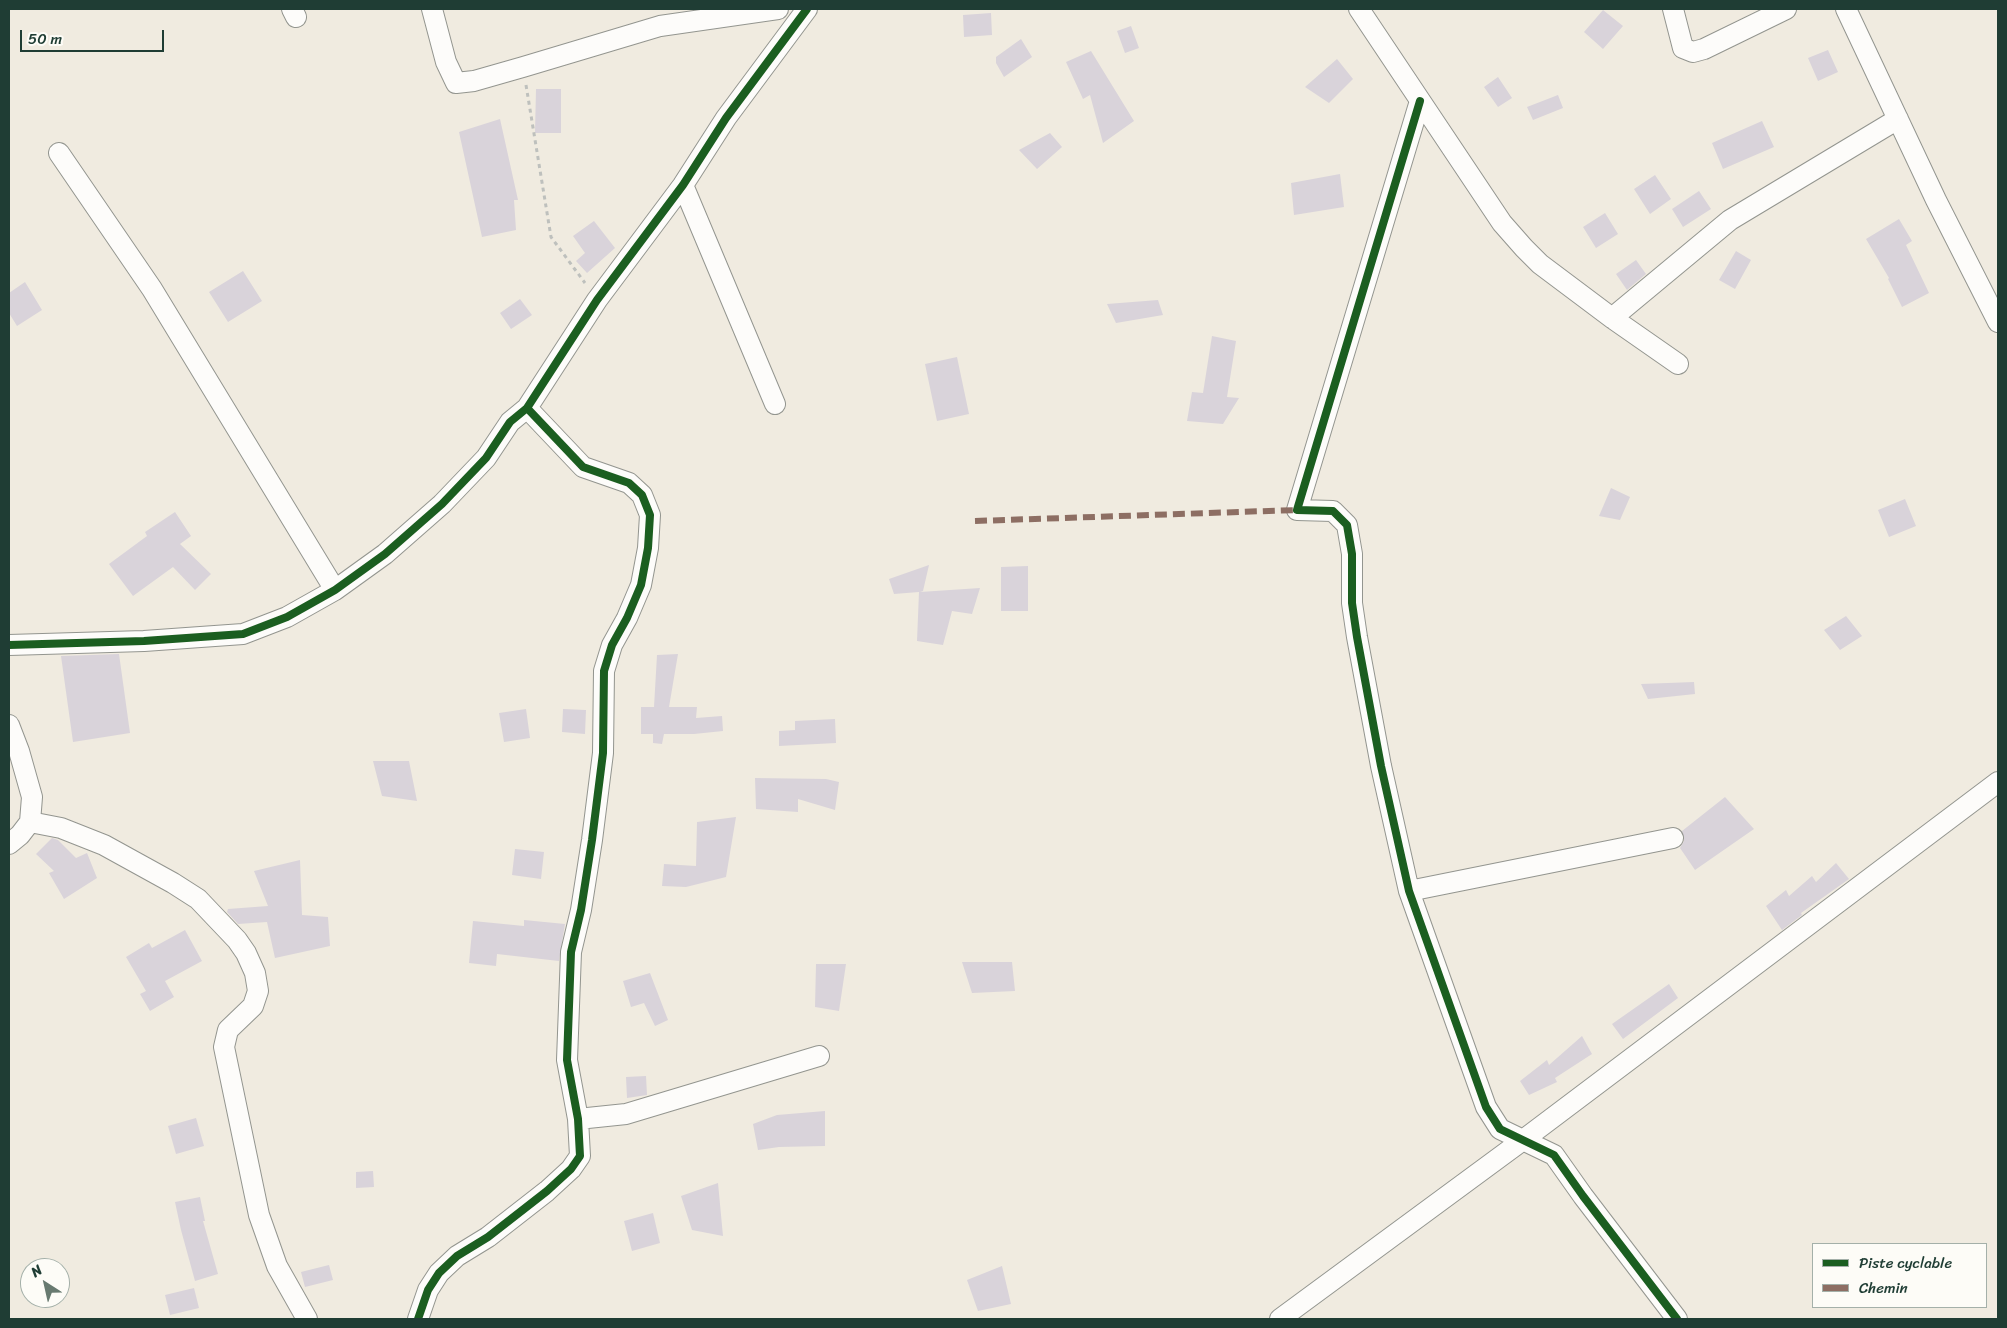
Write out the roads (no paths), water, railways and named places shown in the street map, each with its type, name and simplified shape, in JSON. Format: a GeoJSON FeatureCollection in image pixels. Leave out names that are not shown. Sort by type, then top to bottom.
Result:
{"type":"FeatureCollection","features":[{"type":"Feature","properties":{"kind":"street"},"geometry":{"type":"LineString","coordinates":[[432,9],[446,62],[456,82],[474,81],[523,68],[660,26],[778,9]]}},
{"type":"Feature","properties":{"kind":"street"},"geometry":{"type":"LineString","coordinates":[[9,645],[144,641],[243,634],[287,617],[335,590],[385,554],[442,504],[486,458],[510,422],[527,408],[597,300],[683,184],[726,118],[807,9]]}},
{"type":"Feature","properties":{"kind":"street"},"geometry":{"type":"LineString","coordinates":[[1359,9],[1502,223],[1524,248],[1540,264],[1678,364]]}},
{"type":"Feature","properties":{"kind":"street"},"geometry":{"type":"LineString","coordinates":[[1674,9],[1683,48],[1693,52],[1704,49],[1786,9]]}},
{"type":"Feature","properties":{"kind":"street"},"geometry":{"type":"LineString","coordinates":[[1846,9],[1936,200],[1998,322]]}},
{"type":"Feature","properties":{"kind":"street"},"geometry":{"type":"LineString","coordinates":[[1420,101],[1297,510],[1333,511],[1347,525],[1352,554],[1352,603],[1357,637],[1409,891],[1486,1107],[1500,1130],[1554,1155],[1583,1196],[1678,1319]]}},
{"type":"Feature","properties":{"kind":"street"},"geometry":{"type":"LineString","coordinates":[[1612,318],[1730,220],[1898,119]]}},
{"type":"Feature","properties":{"kind":"street"},"geometry":{"type":"LineString","coordinates":[[59,152],[152,289],[335,590]]}},
{"type":"Feature","properties":{"kind":"street"},"geometry":{"type":"LineString","coordinates":[[683,184],[775,404]]}},
{"type":"Feature","properties":{"kind":"street"},"geometry":{"type":"LineString","coordinates":[[418,1319],[428,1290],[439,1273],[457,1256],[488,1237],[547,1191],[571,1169],[580,1156],[578,1119],[567,1060],[568,986],[571,952],[592,840],[603,753],[604,670],[612,645],[628,618],[641,586],[648,548],[650,515],[642,495],[629,482],[583,467],[527,408]]}},
{"type":"Feature","properties":{"kind":"street"},"geometry":{"type":"LineString","coordinates":[[9,725],[20,751],[32,797],[30,822],[20,835],[9,844]]}},
{"type":"Feature","properties":{"kind":"street"},"geometry":{"type":"LineString","coordinates":[[1280,1319],[1523,1140],[1998,782]]}},
{"type":"Feature","properties":{"kind":"street"},"geometry":{"type":"LineString","coordinates":[[30,822],[61,828],[104,844],[173,883],[198,899],[237,940],[246,953],[255,973],[258,991],[253,1006],[228,1030],[224,1047],[259,1215],[278,1266],[307,1319]]}},
{"type":"Feature","properties":{"kind":"street"},"geometry":{"type":"LineString","coordinates":[[1409,891],[1673,838]]}},
{"type":"Feature","properties":{"kind":"street"},"geometry":{"type":"LineString","coordinates":[[578,1119],[626,1114],[650,1108],[679,1097],[820,1056]]}}]}
